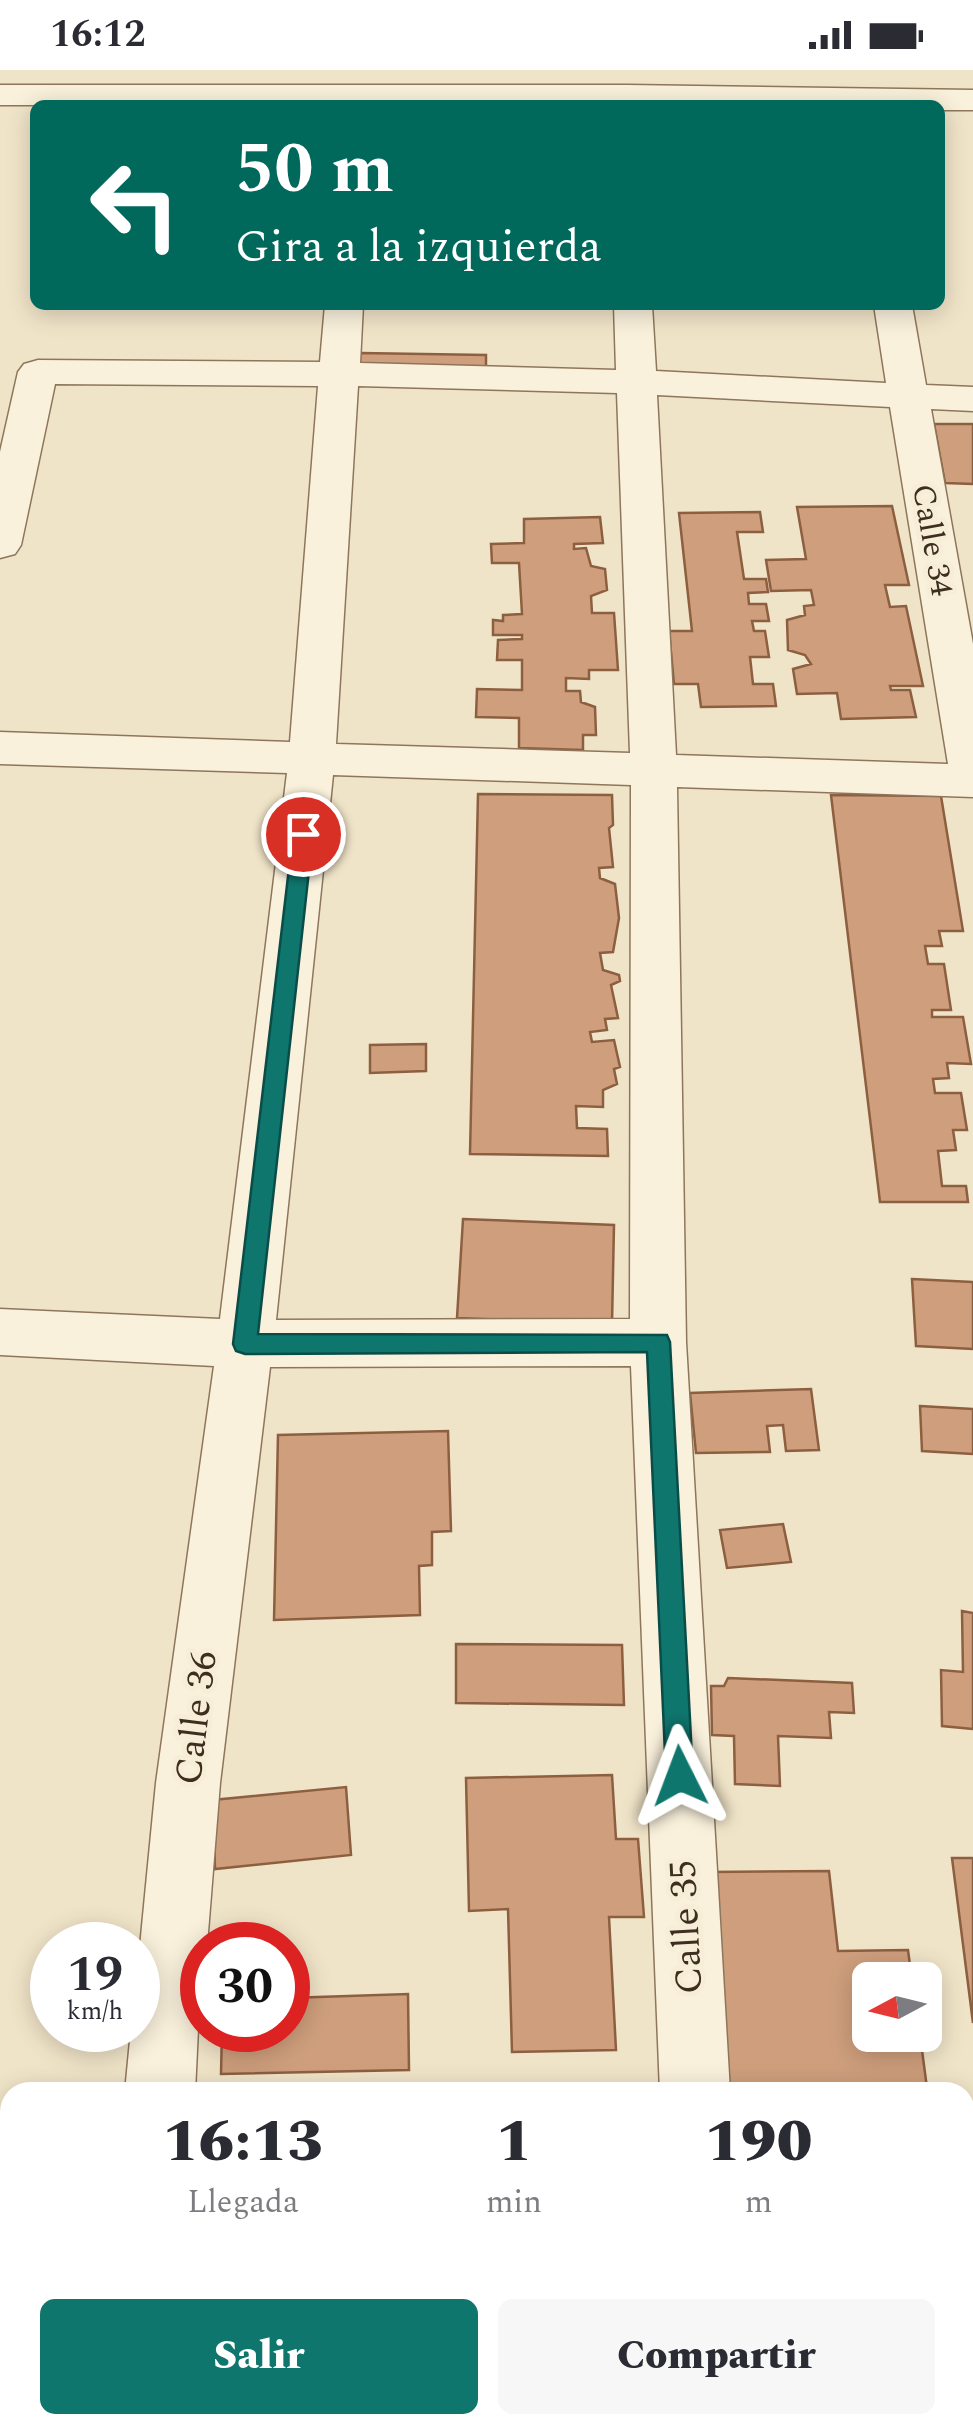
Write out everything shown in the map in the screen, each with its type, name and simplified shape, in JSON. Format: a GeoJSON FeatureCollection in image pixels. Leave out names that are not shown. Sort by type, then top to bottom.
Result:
{"type":"FeatureCollection","features":[{"type":"Feature","properties":{"kind":"street"},"geometry":{"type":"LineString","coordinates":[[0,95],[628,100]]}},
{"type":"Feature","properties":{"kind":"street"},"geometry":{"type":"LineString","coordinates":[[945,100],[973,100]]}},
{"type":"Feature","properties":{"kind":"street","name":"Calle 36"},"geometry":{"type":"LineString","coordinates":[[176,2082],[188,1782],[245,1344],[312,756],[343,310]]}},
{"type":"Feature","properties":{"kind":"street","name":"Calle 35"},"geometry":{"type":"LineString","coordinates":[[633,310],[654,772],[658,1342],[695,2082]]}},
{"type":"Feature","properties":{"kind":"street","name":"Calle 34"},"geometry":{"type":"LineString","coordinates":[[894,310],[973,778]]}},
{"type":"Feature","properties":{"kind":"street"},"geometry":{"type":"LineString","coordinates":[[0,545],[38,372],[635,382],[973,399]]}},
{"type":"Feature","properties":{"kind":"street"},"geometry":{"type":"LineString","coordinates":[[0,748],[312,756],[654,772],[973,778]]}},
{"type":"Feature","properties":{"kind":"street"},"geometry":{"type":"LineString","coordinates":[[0,1332],[245,1344],[658,1342]]}},
{"type":"Feature","properties":{"kind":"building"},"geometry":{"type":"Polygon","coordinates":[[[360,353],[486,355],[486,370],[358,368],[360,353]]]}},
{"type":"Feature","properties":{"kind":"building"},"geometry":{"type":"Polygon","coordinates":[[[934,424],[973,424],[973,484],[945,483],[934,424]]]}},
{"type":"Feature","properties":{"kind":"building"},"geometry":{"type":"Polygon","coordinates":[[[892,506],[909,585],[885,585],[890,607],[906,606],[923,686],[890,686],[891,690],[910,690],[916,717],[841,719],[837,693],[797,694],[793,669],[811,664],[805,655],[788,650],[787,620],[805,615],[804,606],[814,605],[811,590],[771,591],[766,560],[806,559],[797,507],[892,506]]]}},
{"type":"Feature","properties":{"kind":"building"},"geometry":{"type":"Polygon","coordinates":[[[760,512],[763,532],[737,532],[744,579],[766,579],[768,592],[748,593],[749,604],[766,604],[769,621],[752,621],[754,631],[765,631],[769,657],[750,657],[753,684],[773,684],[776,706],[701,707],[698,684],[674,684],[669,631],[692,631],[679,513],[760,512]]]}},
{"type":"Feature","properties":{"kind":"building"},"geometry":{"type":"Polygon","coordinates":[[[600,517],[603,543],[574,544],[574,549],[586,548],[591,566],[605,569],[607,590],[591,596],[592,613],[614,613],[618,670],[589,670],[589,679],[566,678],[566,691],[580,691],[581,702],[595,707],[596,735],[583,735],[583,750],[519,748],[519,718],[476,717],[477,689],[522,690],[522,660],[497,660],[498,640],[522,639],[522,635],[493,635],[493,620],[503,621],[503,615],[522,614],[519,563],[492,563],[491,544],[524,543],[524,519],[600,517]]]}},
{"type":"Feature","properties":{"kind":"building"},"geometry":{"type":"Polygon","coordinates":[[[478,794],[612,795],[613,825],[609,828],[613,867],[599,868],[600,878],[615,884],[619,918],[613,952],[600,953],[603,970],[619,975],[620,981],[611,985],[618,1018],[605,1019],[607,1030],[590,1032],[592,1042],[614,1040],[620,1067],[614,1069],[617,1084],[603,1090],[603,1107],[576,1106],[577,1128],[607,1129],[608,1156],[470,1154],[478,794]]]}},
{"type":"Feature","properties":{"kind":"building"},"geometry":{"type":"Polygon","coordinates":[[[831,795],[941,796],[963,931],[939,931],[942,946],[925,946],[928,964],[944,964],[951,1010],[932,1010],[932,1017],[963,1017],[971,1064],[947,1063],[949,1078],[933,1079],[935,1093],[961,1093],[967,1130],[953,1130],[956,1150],[938,1151],[942,1186],[966,1186],[968,1202],[880,1202],[831,795]]]}},
{"type":"Feature","properties":{"kind":"building"},"geometry":{"type":"Polygon","coordinates":[[[426,1044],[426,1071],[370,1073],[370,1045],[426,1044]]]}},
{"type":"Feature","properties":{"kind":"building"},"geometry":{"type":"Polygon","coordinates":[[[463,1219],[614,1225],[612,1324],[457,1318],[463,1219]]]}},
{"type":"Feature","properties":{"kind":"building"},"geometry":{"type":"Polygon","coordinates":[[[912,1279],[973,1282],[973,1349],[916,1346],[912,1279]]]}},
{"type":"Feature","properties":{"kind":"building"},"geometry":{"type":"Polygon","coordinates":[[[811,1389],[819,1450],[786,1451],[783,1425],[767,1426],[770,1452],[696,1453],[690,1393],[811,1389]]]}},
{"type":"Feature","properties":{"kind":"building"},"geometry":{"type":"Polygon","coordinates":[[[920,1406],[973,1409],[973,1454],[922,1451],[920,1406]]]}},
{"type":"Feature","properties":{"kind":"building"},"geometry":{"type":"Polygon","coordinates":[[[448,1431],[451,1531],[432,1532],[432,1565],[419,1566],[420,1615],[274,1620],[278,1435],[448,1431]]]}},
{"type":"Feature","properties":{"kind":"building"},"geometry":{"type":"Polygon","coordinates":[[[783,1524],[791,1562],[727,1568],[720,1530],[783,1524]]]}},
{"type":"Feature","properties":{"kind":"building"},"geometry":{"type":"Polygon","coordinates":[[[962,1611],[973,1613],[973,1729],[942,1726],[941,1670],[963,1672],[962,1611]]]}},
{"type":"Feature","properties":{"kind":"building"},"geometry":{"type":"Polygon","coordinates":[[[456,1644],[622,1645],[624,1705],[456,1703],[456,1644]]]}},
{"type":"Feature","properties":{"kind":"building"},"geometry":{"type":"Polygon","coordinates":[[[728,1678],[852,1683],[854,1713],[829,1712],[831,1738],[778,1736],[780,1786],[735,1784],[734,1736],[712,1735],[711,1686],[724,1686],[728,1678]]]}},
{"type":"Feature","properties":{"kind":"building"},"geometry":{"type":"Polygon","coordinates":[[[612,1775],[616,1839],[638,1839],[644,1917],[609,1917],[616,2050],[512,2052],[508,1909],[469,1911],[466,1778],[612,1775]]]}},
{"type":"Feature","properties":{"kind":"building"},"geometry":{"type":"Polygon","coordinates":[[[346,1787],[351,1855],[215,1869],[213,1800],[346,1787]]]}},
{"type":"Feature","properties":{"kind":"building"},"geometry":{"type":"Polygon","coordinates":[[[952,1858],[973,1858],[973,2023],[952,1858]]]}},
{"type":"Feature","properties":{"kind":"building"},"geometry":{"type":"Polygon","coordinates":[[[829,1871],[838,1951],[908,1950],[910,1962],[852,1962],[852,2052],[922,2052],[926,2082],[724,2082],[708,1872],[829,1871]]]}},
{"type":"Feature","properties":{"kind":"building"},"geometry":{"type":"Polygon","coordinates":[[[408,1994],[409,2070],[221,2074],[222,2052],[310,2052],[310,1997],[408,1994]]]}},
{"type":"Feature","properties":{"kind":"route"},"geometry":{"type":"LineString","coordinates":[[303,834],[245,1344],[658,1342],[680,1776]]}}]}
